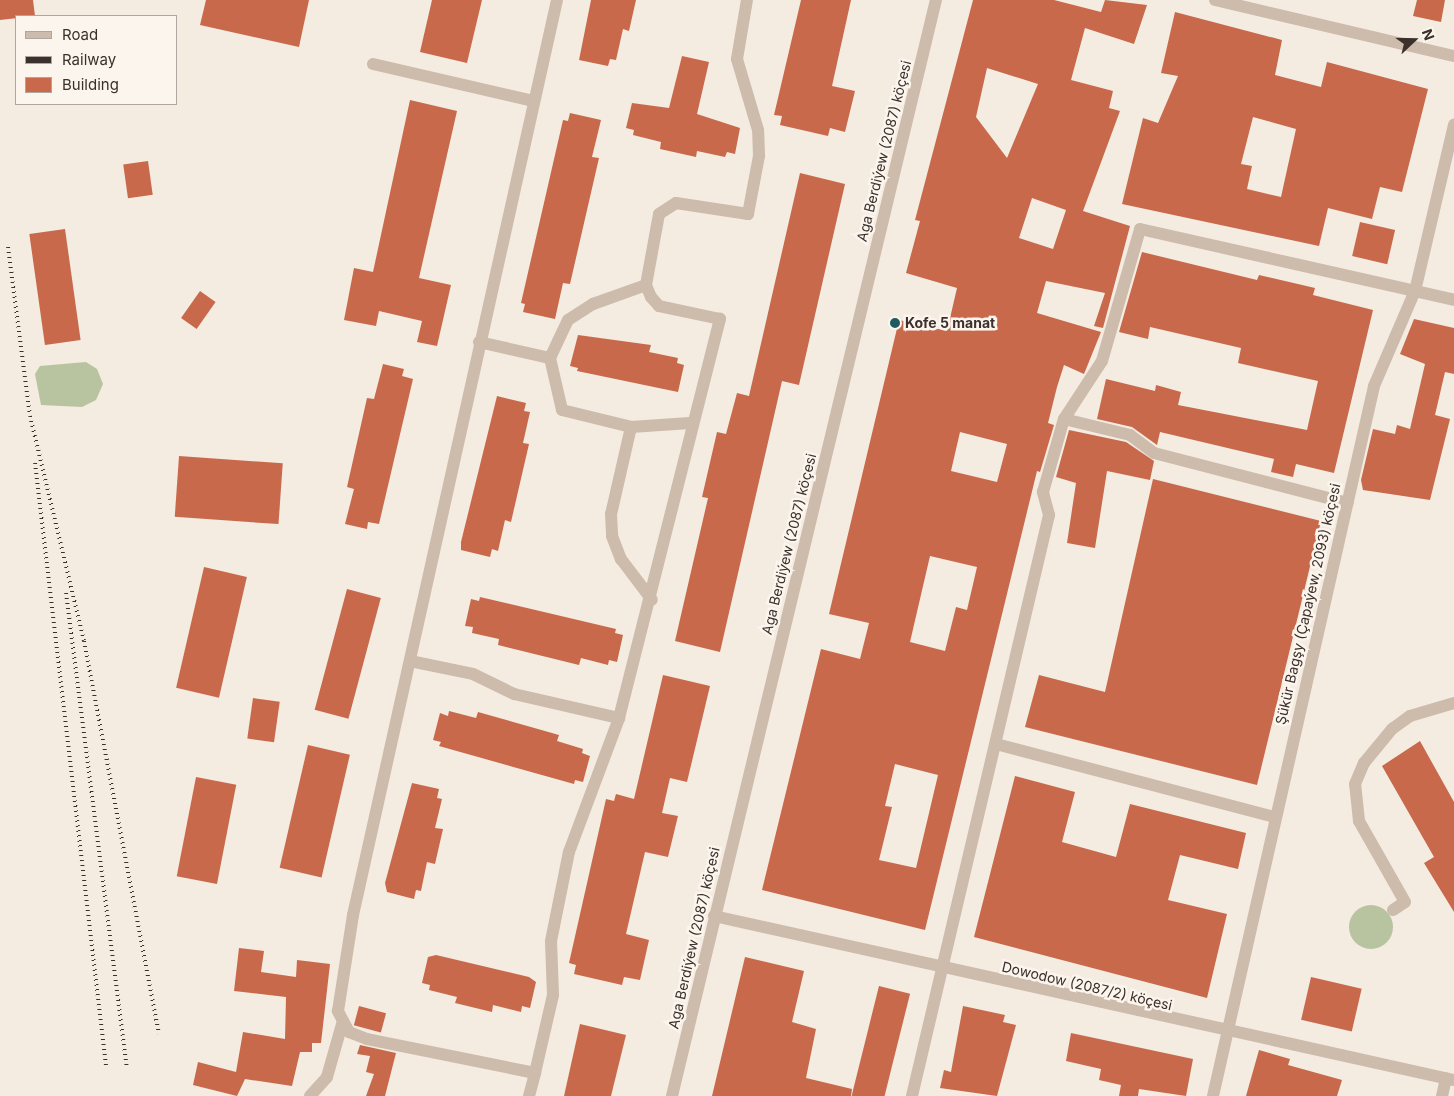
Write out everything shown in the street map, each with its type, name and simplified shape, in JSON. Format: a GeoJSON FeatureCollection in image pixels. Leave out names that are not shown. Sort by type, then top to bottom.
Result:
{"type":"FeatureCollection","features":[{"type":"Feature","properties":{"kind":"street"},"geometry":{"type":"LineString","coordinates":[[535,1073],[367,1039],[349,1032],[338,1011],[353,915],[479,342],[557,0]]}},
{"type":"Feature","properties":{"kind":"street"},"geometry":{"type":"LineString","coordinates":[[529,1096],[553,995],[550,941],[569,852],[619,718],[652,600],[690,423],[708,376],[720,319],[659,306],[646,284],[658,214],[666,206],[676,203],[748,214],[759,156],[758,130],[737,59],[748,0]]}},
{"type":"Feature","properties":{"kind":"street","name":"Aga Berdiýew (2087) köçesi"},"geometry":{"type":"LineString","coordinates":[[672,1096],[936,0]]}},
{"type":"Feature","properties":{"kind":"street"},"geometry":{"type":"LineString","coordinates":[[1215,0],[1454,56]]}},
{"type":"Feature","properties":{"kind":"street"},"geometry":{"type":"LineString","coordinates":[[373,64],[533,100]]}},
{"type":"Feature","properties":{"kind":"street","name":"Şükür Bagşy (Çapaýew, 2093) köçesi"},"geometry":{"type":"LineString","coordinates":[[1213,1096],[1274,817],[1374,386],[1415,291],[1454,125]]}},
{"type":"Feature","properties":{"kind":"street"},"geometry":{"type":"LineString","coordinates":[[912,1096],[1049,516],[1043,492],[1064,419],[1102,361],[1140,229],[1454,300]]}},
{"type":"Feature","properties":{"kind":"street"},"geometry":{"type":"LineString","coordinates":[[646,284],[593,304],[568,320],[550,358],[562,410],[631,426],[690,423]]}},
{"type":"Feature","properties":{"kind":"street"},"geometry":{"type":"LineString","coordinates":[[479,342],[550,358]]}},
{"type":"Feature","properties":{"kind":"street"},"geometry":{"type":"LineString","coordinates":[[1064,419],[1130,435],[1154,453],[1348,503]]}},
{"type":"Feature","properties":{"kind":"street"},"geometry":{"type":"LineString","coordinates":[[631,426],[611,514],[612,536],[621,559],[652,600]]}},
{"type":"Feature","properties":{"kind":"street"},"geometry":{"type":"LineString","coordinates":[[410,661],[473,674],[514,694],[619,718]]}},
{"type":"Feature","properties":{"kind":"street"},"geometry":{"type":"LineString","coordinates":[[1393,910],[1405,902],[1359,821],[1355,784],[1364,763],[1392,729],[1410,716],[1454,703]]}},
{"type":"Feature","properties":{"kind":"street"},"geometry":{"type":"LineString","coordinates":[[996,744],[1274,817]]}},
{"type":"Feature","properties":{"kind":"street","name":"Dowodow (2087/2) köçesi"},"geometry":{"type":"LineString","coordinates":[[714,916],[1228,1033],[1450,1079]]}},
{"type":"Feature","properties":{"kind":"street"},"geometry":{"type":"LineString","coordinates":[[310,1096],[327,1077],[342,1021]]}},
{"type":"Feature","properties":{"kind":"street"},"geometry":{"type":"LineString","coordinates":[[1442,1096],[1450,1079]]}},
{"type":"Feature","properties":{"kind":"green space"},"geometry":{"type":"Polygon","coordinates":[[[86,362],[97,369],[103,384],[96,400],[82,407],[41,405],[35,374],[40,366],[86,362]]]}},
{"type":"Feature","properties":{"kind":"green space"},"geometry":{"type":"Polygon","coordinates":[[[1371,905],[1383,909],[1389,915],[1393,927],[1389,939],[1383,945],[1371,949],[1359,945],[1353,939],[1349,927],[1353,915],[1359,909],[1371,905]]]}},
{"type":"Feature","properties":{"kind":"building"},"geometry":{"type":"Polygon","coordinates":[[[0,0],[33,0],[35,15],[15,15],[15,18],[0,20],[0,0]]]}},
{"type":"Feature","properties":{"kind":"building"},"geometry":{"type":"Polygon","coordinates":[[[206,0],[309,0],[299,47],[200,25],[206,0]]]}},
{"type":"Feature","properties":{"kind":"building"},"geometry":{"type":"Polygon","coordinates":[[[432,0],[482,0],[467,63],[420,52],[432,0]]]}},
{"type":"Feature","properties":{"kind":"building"},"geometry":{"type":"Polygon","coordinates":[[[591,0],[636,0],[629,31],[623,29],[616,60],[610,59],[608,66],[579,60],[591,0]]]}},
{"type":"Feature","properties":{"kind":"building"},"geometry":{"type":"Polygon","coordinates":[[[801,0],[851,0],[832,86],[855,91],[845,132],[830,128],[828,136],[780,125],[782,116],[774,115],[801,0]]]}},
{"type":"Feature","properties":{"kind":"building"},"geometry":{"type":"Polygon","coordinates":[[[973,0],[1054,0],[1101,12],[1105,0],[1147,5],[1134,44],[1085,28],[1071,80],[1113,91],[1109,108],[1120,111],[1083,211],[1130,226],[1103,328],[1094,326],[1105,293],[1046,281],[1037,313],[1101,332],[1084,374],[1064,365],[1057,387],[1048,423],[1054,425],[1040,472],[1037,471],[925,930],[762,890],[821,649],[860,659],[869,623],[829,614],[899,320],[947,331],[957,288],[906,273],[920,221],[915,220],[973,0]],[[987,68],[976,117],[1007,158],[1038,84],[987,68]],[[1032,198],[1019,238],[1053,249],[1066,210],[1032,198]],[[960,432],[951,471],[997,482],[1007,444],[960,432]],[[930,556],[910,642],[945,651],[956,607],[967,610],[977,567],[930,556]],[[895,764],[885,806],[892,807],[879,860],[916,868],[938,775],[895,764]]]}},
{"type":"Feature","properties":{"kind":"building"},"geometry":{"type":"Polygon","coordinates":[[[1417,0],[1445,0],[1441,22],[1413,16],[1417,0]]]}},
{"type":"Feature","properties":{"kind":"building"},"geometry":{"type":"Polygon","coordinates":[[[1175,12],[1282,40],[1275,75],[1321,87],[1327,62],[1428,89],[1402,192],[1380,187],[1372,219],[1328,208],[1319,246],[1122,204],[1143,118],[1158,123],[1178,76],[1161,73],[1175,12]],[[1253,117],[1241,164],[1252,166],[1247,189],[1281,197],[1296,129],[1253,117]]]}},
{"type":"Feature","properties":{"kind":"building"},"geometry":{"type":"Polygon","coordinates":[[[682,56],[709,62],[697,114],[740,128],[735,154],[727,152],[725,157],[697,151],[696,157],[660,149],[661,142],[633,135],[634,130],[626,128],[632,103],[669,108],[682,56]]]}},
{"type":"Feature","properties":{"kind":"building"},"geometry":{"type":"Polygon","coordinates":[[[410,100],[457,111],[419,278],[451,285],[437,346],[417,342],[422,321],[379,311],[376,326],[344,320],[354,268],[373,272],[410,100]]]}},
{"type":"Feature","properties":{"kind":"building"},"geometry":{"type":"Polygon","coordinates":[[[570,113],[601,120],[592,157],[599,158],[570,284],[563,283],[555,319],[523,312],[525,304],[521,303],[563,120],[568,121],[570,113]]]}},
{"type":"Feature","properties":{"kind":"building"},"geometry":{"type":"Polygon","coordinates":[[[148,161],[153,195],[128,198],[123,164],[148,161]]]}},
{"type":"Feature","properties":{"kind":"building"},"geometry":{"type":"Polygon","coordinates":[[[800,173],[845,184],[799,385],[782,381],[720,652],[675,641],[708,498],[702,497],[717,432],[726,434],[737,393],[749,396],[800,173]]]}},
{"type":"Feature","properties":{"kind":"building"},"geometry":{"type":"Polygon","coordinates":[[[1360,222],[1395,230],[1387,264],[1352,256],[1360,222]]]}},
{"type":"Feature","properties":{"kind":"building"},"geometry":{"type":"Polygon","coordinates":[[[65,229],[81,340],[45,345],[29,234],[65,229]]]}},
{"type":"Feature","properties":{"kind":"building"},"geometry":{"type":"Polygon","coordinates":[[[1142,252],[1257,280],[1259,275],[1315,288],[1313,295],[1373,310],[1334,473],[1296,464],[1293,477],[1271,472],[1274,459],[1160,432],[1157,445],[1132,427],[1097,419],[1106,379],[1155,391],[1156,385],[1181,392],[1178,405],[1307,430],[1318,381],[1238,363],[1241,348],[1150,327],[1148,339],[1119,332],[1142,252]]]}},
{"type":"Feature","properties":{"kind":"building"},"geometry":{"type":"Polygon","coordinates":[[[200,291],[216,302],[197,329],[181,318],[200,291]]]}},
{"type":"Feature","properties":{"kind":"building"},"geometry":{"type":"Polygon","coordinates":[[[1414,319],[1454,328],[1454,374],[1445,372],[1435,415],[1450,419],[1430,500],[1363,490],[1361,480],[1373,429],[1395,434],[1397,425],[1410,429],[1425,364],[1400,354],[1414,319]]]}},
{"type":"Feature","properties":{"kind":"building"},"geometry":{"type":"Polygon","coordinates":[[[578,335],[651,345],[649,352],[678,358],[677,363],[684,365],[678,392],[577,371],[578,368],[570,366],[578,335]]]}},
{"type":"Feature","properties":{"kind":"building"},"geometry":{"type":"Polygon","coordinates":[[[383,364],[404,369],[402,376],[413,379],[379,524],[368,522],[367,529],[345,524],[354,489],[347,487],[367,398],[374,399],[383,364]]]}},
{"type":"Feature","properties":{"kind":"building"},"geometry":{"type":"Polygon","coordinates":[[[497,396],[526,403],[524,411],[530,412],[523,443],[529,444],[511,522],[505,520],[498,551],[492,549],[490,557],[461,550],[461,542],[497,396]]]}},
{"type":"Feature","properties":{"kind":"building"},"geometry":{"type":"Polygon","coordinates":[[[1069,430],[1126,442],[1154,461],[1150,480],[1107,471],[1095,548],[1067,543],[1076,483],[1056,477],[1069,430]]]}},
{"type":"Feature","properties":{"kind":"building"},"geometry":{"type":"Polygon","coordinates":[[[179,456],[283,463],[278,524],[175,517],[179,456]]]}},
{"type":"Feature","properties":{"kind":"building"},"geometry":{"type":"Polygon","coordinates":[[[1153,479],[1321,521],[1257,785],[1025,727],[1039,675],[1105,692],[1153,479]]]}},
{"type":"Feature","properties":{"kind":"building"},"geometry":{"type":"Polygon","coordinates":[[[204,567],[247,577],[219,698],[176,688],[204,567]]]}},
{"type":"Feature","properties":{"kind":"building"},"geometry":{"type":"Polygon","coordinates":[[[347,589],[381,598],[348,719],[315,710],[347,589]]]}},
{"type":"Feature","properties":{"kind":"building"},"geometry":{"type":"Polygon","coordinates":[[[480,597],[616,629],[615,633],[623,635],[617,662],[609,660],[608,665],[581,658],[579,665],[498,645],[499,639],[472,633],[473,627],[465,626],[471,599],[479,601],[480,597]]]}},
{"type":"Feature","properties":{"kind":"building"},"geometry":{"type":"Polygon","coordinates":[[[663,675],[710,686],[687,782],[670,778],[662,813],[678,816],[668,857],[645,852],[626,934],[649,940],[640,980],[624,977],[622,985],[574,974],[576,965],[569,963],[606,799],[614,801],[616,794],[634,799],[663,675]]]}},
{"type":"Feature","properties":{"kind":"building"},"geometry":{"type":"Polygon","coordinates":[[[253,698],[280,702],[274,742],[247,739],[253,698]]]}},
{"type":"Feature","properties":{"kind":"building"},"geometry":{"type":"Polygon","coordinates":[[[449,711],[476,718],[478,712],[559,735],[557,741],[583,749],[582,753],[590,756],[583,782],[575,780],[574,784],[439,746],[441,742],[433,740],[440,713],[448,716],[449,711]]]}},
{"type":"Feature","properties":{"kind":"building"},"geometry":{"type":"Polygon","coordinates":[[[1420,741],[1454,802],[1454,912],[1424,863],[1434,857],[1382,766],[1420,741]]]}},
{"type":"Feature","properties":{"kind":"building"},"geometry":{"type":"Polygon","coordinates":[[[308,745],[350,755],[322,877],[280,868],[308,745]]]}},
{"type":"Feature","properties":{"kind":"building"},"geometry":{"type":"Polygon","coordinates":[[[1015,776],[1075,792],[1062,842],[1116,857],[1130,804],[1246,833],[1238,869],[1180,855],[1168,900],[1227,914],[1207,998],[974,937],[1015,776]]]}},
{"type":"Feature","properties":{"kind":"building"},"geometry":{"type":"Polygon","coordinates":[[[196,777],[236,785],[217,884],[177,876],[196,777]]]}},
{"type":"Feature","properties":{"kind":"building"},"geometry":{"type":"Polygon","coordinates":[[[412,783],[439,789],[437,798],[442,799],[435,828],[443,829],[435,864],[427,862],[421,891],[416,890],[414,899],[387,892],[385,883],[412,783]]]}},
{"type":"Feature","properties":{"kind":"building"},"geometry":{"type":"Polygon","coordinates":[[[239,948],[264,951],[261,972],[296,977],[297,960],[330,964],[321,1043],[312,1043],[312,1052],[300,1052],[292,1086],[245,1079],[237,1096],[193,1085],[198,1062],[236,1072],[243,1032],[285,1039],[286,997],[234,991],[239,948]]]}},
{"type":"Feature","properties":{"kind":"building"},"geometry":{"type":"Polygon","coordinates":[[[436,955],[529,977],[536,982],[530,1008],[522,1006],[521,1012],[493,1005],[492,1012],[455,1003],[457,997],[429,990],[430,985],[422,983],[428,957],[436,955]]]}},
{"type":"Feature","properties":{"kind":"building"},"geometry":{"type":"Polygon","coordinates":[[[745,957],[804,971],[792,1022],[816,1029],[806,1078],[852,1089],[851,1096],[712,1096],[745,957]]]}},
{"type":"Feature","properties":{"kind":"building"},"geometry":{"type":"Polygon","coordinates":[[[1311,977],[1362,989],[1352,1032],[1301,1020],[1311,977]]]}},
{"type":"Feature","properties":{"kind":"building"},"geometry":{"type":"Polygon","coordinates":[[[879,986],[910,994],[885,1096],[852,1096],[879,986]]]}},
{"type":"Feature","properties":{"kind":"building"},"geometry":{"type":"Polygon","coordinates":[[[359,1006],[386,1013],[381,1033],[354,1025],[359,1006]]]}},
{"type":"Feature","properties":{"kind":"building"},"geometry":{"type":"Polygon","coordinates":[[[963,1006],[1005,1015],[1003,1022],[1016,1025],[997,1096],[940,1088],[944,1070],[951,1072],[963,1006]]]}},
{"type":"Feature","properties":{"kind":"building"},"geometry":{"type":"Polygon","coordinates":[[[580,1024],[626,1035],[611,1096],[564,1096],[580,1024]]]}},
{"type":"Feature","properties":{"kind":"building"},"geometry":{"type":"Polygon","coordinates":[[[1071,1033],[1193,1059],[1186,1096],[1139,1089],[1138,1096],[1119,1096],[1121,1085],[1099,1080],[1101,1069],[1066,1061],[1071,1033]]]}},
{"type":"Feature","properties":{"kind":"building"},"geometry":{"type":"Polygon","coordinates":[[[360,1045],[396,1053],[385,1096],[366,1096],[374,1074],[366,1072],[370,1056],[357,1054],[360,1045]]]}},
{"type":"Feature","properties":{"kind":"building"},"geometry":{"type":"Polygon","coordinates":[[[1259,1050],[1290,1059],[1288,1065],[1342,1080],[1337,1096],[1246,1096],[1259,1050]]]}},
{"type":"Feature","properties":{"kind":"railway"},"geometry":{"type":"LineString","coordinates":[[8,247],[30,416],[84,641],[159,1034]]}},
{"type":"Feature","properties":{"kind":"railway"},"geometry":{"type":"LineString","coordinates":[[35,463],[106,1066]]}},
{"type":"Feature","properties":{"kind":"railway"},"geometry":{"type":"LineString","coordinates":[[66,593],[127,1066]]}},
{"type":"Feature","properties":{"kind":"place","name":"Kofe 5 manat"},"geometry":{"type":"Point","coordinates":[895,323]}}]}
